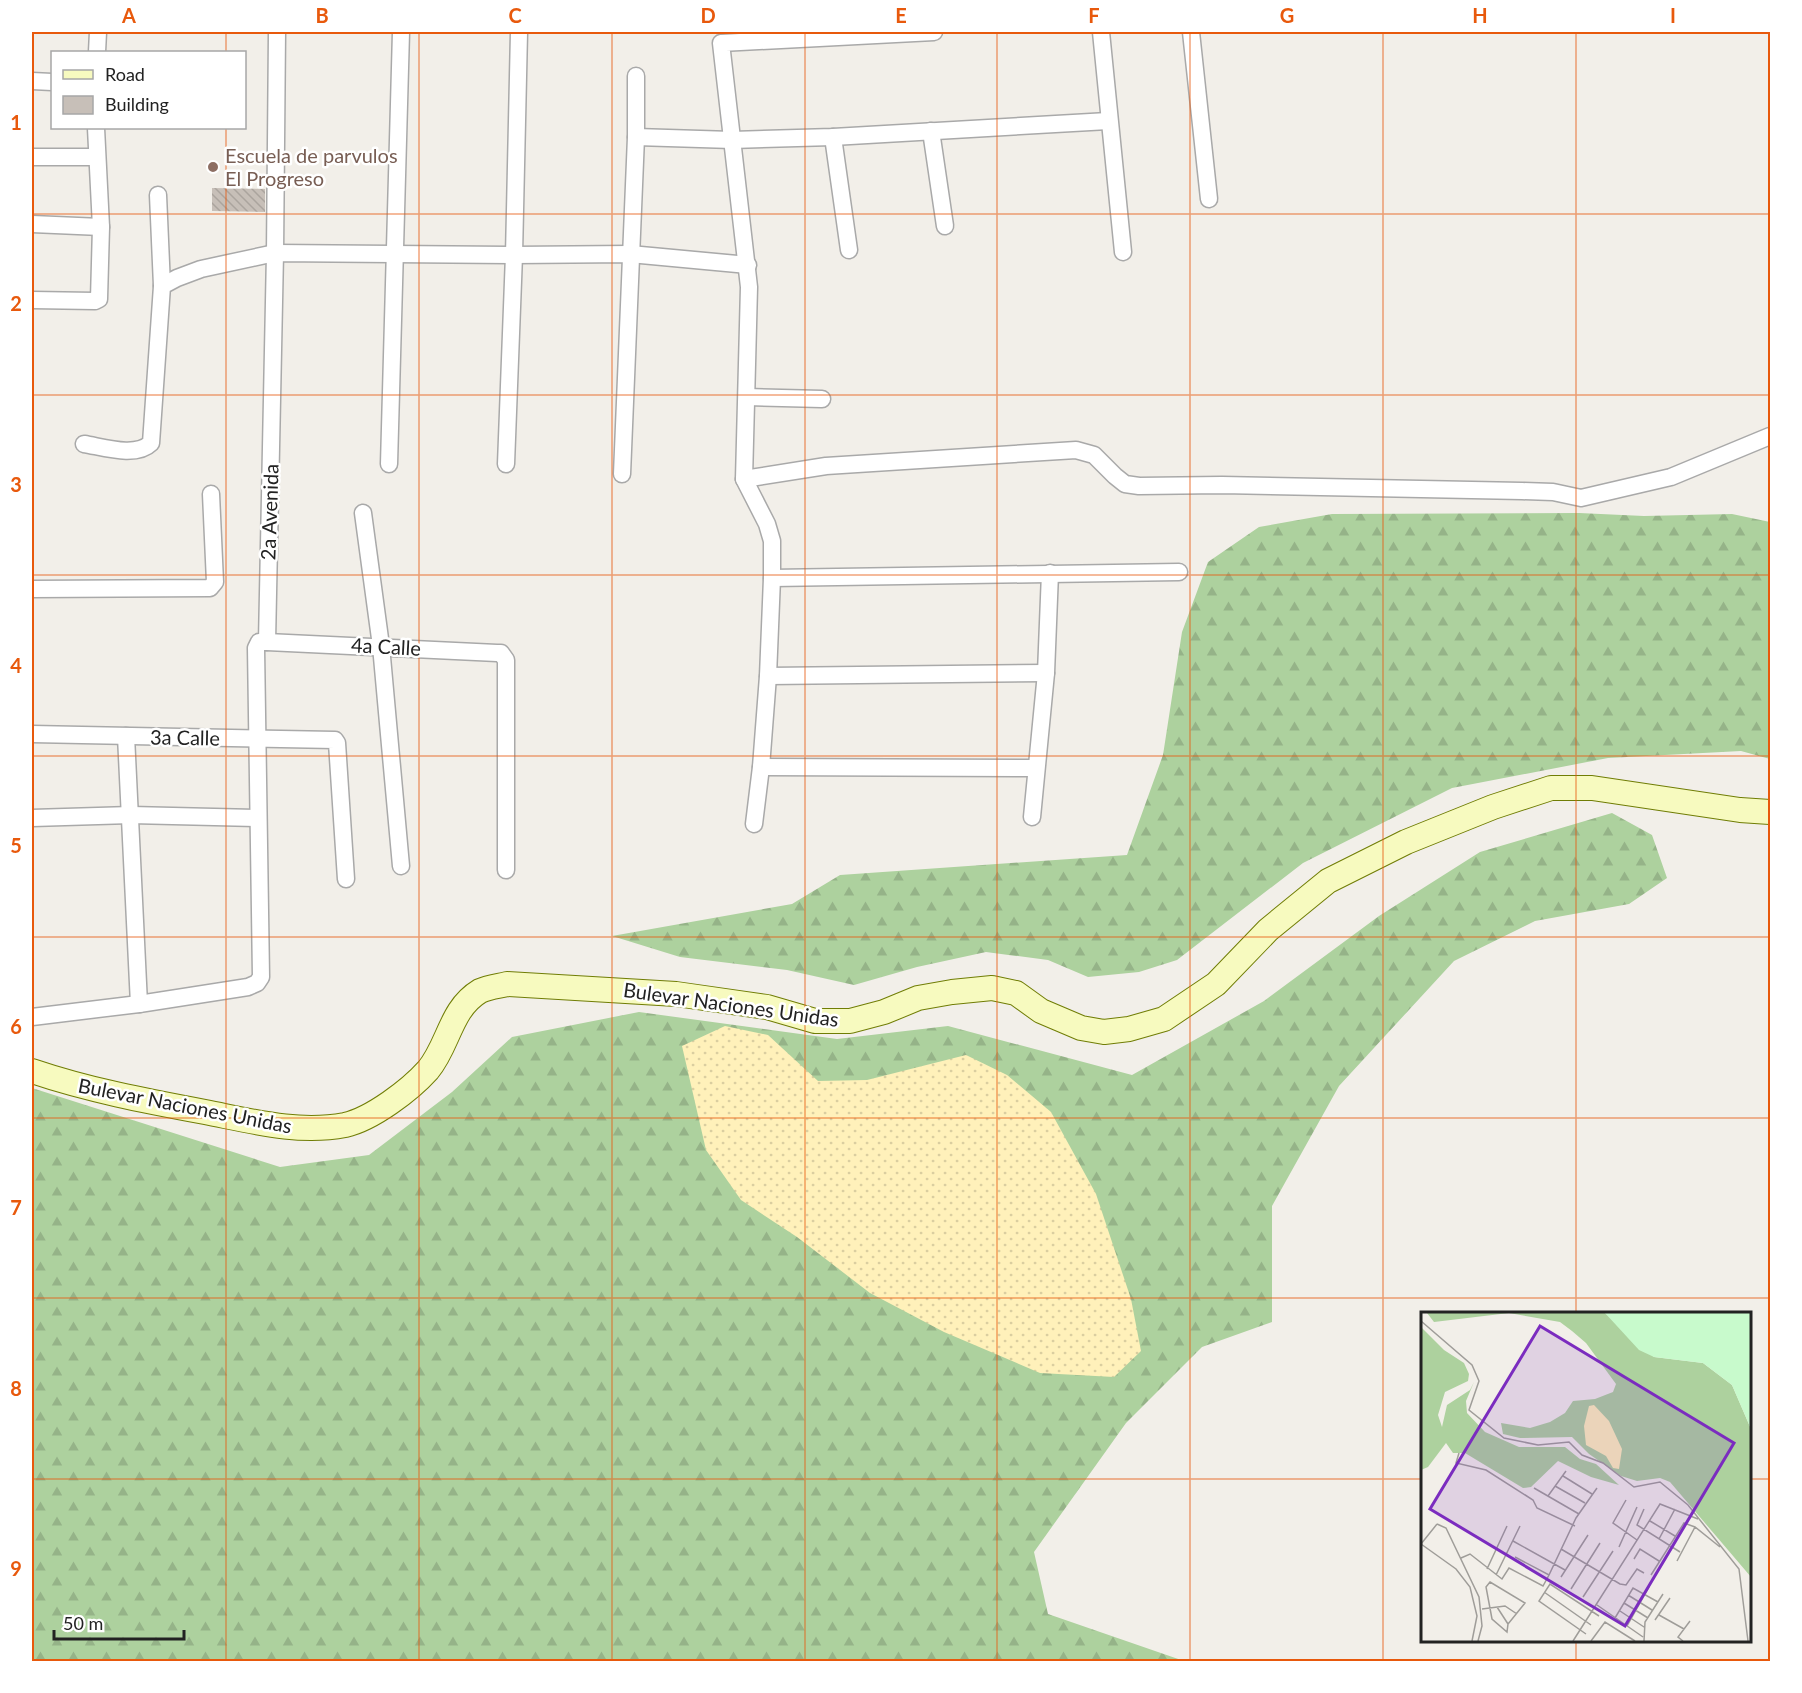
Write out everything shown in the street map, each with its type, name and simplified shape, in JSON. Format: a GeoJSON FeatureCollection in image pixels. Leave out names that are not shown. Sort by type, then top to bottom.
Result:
{"type":"FeatureCollection","features":[{"type":"Feature","properties":{"kind":"main road","name":"Bulevar Naciones Unidas"},"geometry":{"type":"LineString","coordinates":[[32,1071],[88,1088],[270,1125],[305,1129],[348,1124],[384,1106],[428,1069],[437,1056],[452,1022],[466,1003],[482,990],[507,984],[676,994],[767,1007],[815,1021],[849,1021],[884,1012],[918,998],[992,988],[1016,993],[1041,1011],[1082,1028],[1104,1032],[1129,1029],[1164,1019],[1216,984],[1268,930],[1328,880],[1406,842],[1493,807],[1551,788],[1592,788],[1740,810],[1770,812]]}},
{"type":"Feature","properties":{"kind":"street"},"geometry":{"type":"LineString","coordinates":[[97,51],[98,32]]}},
{"type":"Feature","properties":{"kind":"street","name":"2a Avenida"},"geometry":{"type":"LineString","coordinates":[[139,1004],[248,987],[257,983],[262,971],[256,648],[259,642],[267,642],[277,32]]}},
{"type":"Feature","properties":{"kind":"street"},"geometry":{"type":"LineString","coordinates":[[389,464],[401,32]]}},
{"type":"Feature","properties":{"kind":"street"},"geometry":{"type":"LineString","coordinates":[[506,464],[519,32]]}},
{"type":"Feature","properties":{"kind":"street"},"geometry":{"type":"LineString","coordinates":[[754,824],[768,676],[772,542],[767,524],[744,479],[748,265],[720,37],[934,32]]}},
{"type":"Feature","properties":{"kind":"street"},"geometry":{"type":"LineString","coordinates":[[1101,32],[1108,121],[1124,252]]}},
{"type":"Feature","properties":{"kind":"street"},"geometry":{"type":"LineString","coordinates":[[1191,32],[1209,199]]}},
{"type":"Feature","properties":{"kind":"street"},"geometry":{"type":"LineString","coordinates":[[622,474],[636,137],[636,76]]}},
{"type":"Feature","properties":{"kind":"street"},"geometry":{"type":"LineString","coordinates":[[32,81],[51,82]]}},
{"type":"Feature","properties":{"kind":"street"},"geometry":{"type":"LineString","coordinates":[[636,137],[732,140],[833,137],[1108,121]]}},
{"type":"Feature","properties":{"kind":"street"},"geometry":{"type":"LineString","coordinates":[[32,300],[95,301],[99,299],[101,227],[96,129]]}},
{"type":"Feature","properties":{"kind":"street"},"geometry":{"type":"LineString","coordinates":[[931,131],[945,226]]}},
{"type":"Feature","properties":{"kind":"street"},"geometry":{"type":"LineString","coordinates":[[833,137],[849,250]]}},
{"type":"Feature","properties":{"kind":"street"},"geometry":{"type":"LineString","coordinates":[[32,157],[96,157]]}},
{"type":"Feature","properties":{"kind":"street"},"geometry":{"type":"LineString","coordinates":[[84,444],[124,450],[145,448],[151,443],[162,286],[158,195]]}},
{"type":"Feature","properties":{"kind":"street"},"geometry":{"type":"LineString","coordinates":[[32,224],[101,227]]}},
{"type":"Feature","properties":{"kind":"street"},"geometry":{"type":"LineString","coordinates":[[162,286],[201,269],[275,253],[630,254],[748,265]]}},
{"type":"Feature","properties":{"kind":"street"},"geometry":{"type":"LineString","coordinates":[[747,397],[822,399]]}},
{"type":"Feature","properties":{"kind":"street"},"geometry":{"type":"LineString","coordinates":[[744,479],[826,466],[1076,450],[1094,455],[1125,484],[1139,486],[1222,485],[1522,491],[1553,492],[1581,498],[1671,477],[1770,436]]}},
{"type":"Feature","properties":{"kind":"street"},"geometry":{"type":"LineString","coordinates":[[32,589],[210,588],[215,582],[211,494]]}},
{"type":"Feature","properties":{"kind":"street"},"geometry":{"type":"LineString","coordinates":[[363,513],[381,646],[401,866]]}},
{"type":"Feature","properties":{"kind":"street"},"geometry":{"type":"LineString","coordinates":[[772,579],[1179,572]]}},
{"type":"Feature","properties":{"kind":"street"},"geometry":{"type":"LineString","coordinates":[[1032,818],[1035,768],[1046,673],[1050,573]]}},
{"type":"Feature","properties":{"kind":"street","name":"4a Calle"},"geometry":{"type":"LineString","coordinates":[[267,642],[381,646],[497,653],[504,656],[506,660],[506,870]]}},
{"type":"Feature","properties":{"kind":"street"},"geometry":{"type":"LineString","coordinates":[[768,676],[1046,673]]}},
{"type":"Feature","properties":{"kind":"street","name":"3a Calle"},"geometry":{"type":"LineString","coordinates":[[32,734],[257,739],[333,738],[337,742],[346,879]]}},
{"type":"Feature","properties":{"kind":"street"},"geometry":{"type":"LineString","coordinates":[[32,1017],[139,1004],[126,736]]}},
{"type":"Feature","properties":{"kind":"street"},"geometry":{"type":"LineString","coordinates":[[761,767],[1035,768]]}},
{"type":"Feature","properties":{"kind":"street"},"geometry":{"type":"LineString","coordinates":[[32,818],[130,815],[258,818]]}},
{"type":"Feature","properties":{"kind":"green space"},"geometry":{"type":"Polygon","coordinates":[[[1579,513],[1644,516],[1732,514],[1770,522],[1770,759],[1741,751],[1608,758],[1452,788],[1303,863],[1177,960],[1139,972],[1088,977],[1048,960],[986,952],[917,967],[854,985],[787,970],[680,957],[612,936],[792,904],[840,875],[1127,855],[1163,755],[1182,632],[1208,562],[1259,527],[1332,514],[1579,513]]]}},
{"type":"Feature","properties":{"kind":"green space"},"geometry":{"type":"Polygon","coordinates":[[[1612,813],[1652,835],[1667,878],[1629,904],[1535,921],[1454,961],[1339,1086],[1272,1206],[1272,1322],[1202,1347],[1126,1423],[1034,1552],[1048,1614],[1184,1661],[32,1661],[32,1088],[280,1167],[369,1155],[452,1092],[512,1037],[639,1012],[837,1039],[948,1026],[1132,1075],[1264,1001],[1379,916],[1480,852],[1612,813]]]}},
{"type":"Feature","properties":{"kind":"sand"},"geometry":{"type":"Polygon","coordinates":[[[725,1026],[768,1035],[818,1081],[867,1080],[966,1055],[1007,1075],[1051,1112],[1096,1194],[1131,1299],[1141,1351],[1114,1377],[1040,1373],[944,1332],[870,1293],[797,1237],[741,1200],[706,1150],[682,1046],[725,1026]]]}},
{"type":"Feature","properties":{"kind":"building"},"geometry":{"type":"Polygon","coordinates":[[[212,188],[265,189],[265,212],[212,211],[212,188]]]}},
{"type":"Feature","properties":{"kind":"place","name":"Escuela de parvulos El Progreso"},"geometry":{"type":"Point","coordinates":[213,167]}}]}
